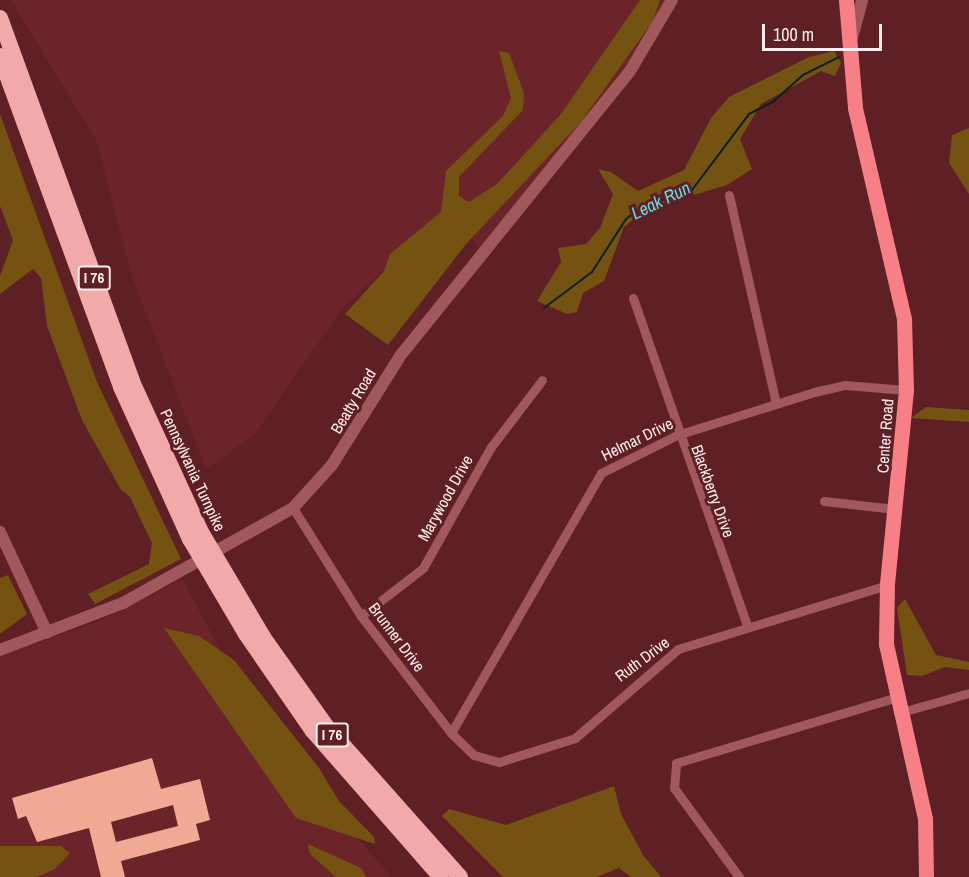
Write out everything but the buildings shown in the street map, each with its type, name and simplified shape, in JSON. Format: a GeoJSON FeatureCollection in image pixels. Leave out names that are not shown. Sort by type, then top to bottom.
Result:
{"type":"FeatureCollection","features":[{"type":"Feature","properties":{"kind":"highway","name":"Pennsylvania Turnpike"},"geometry":{"type":"LineString","coordinates":[[0,18],[135,388],[195,536]]}},
{"type":"Feature","properties":{"kind":"highway","name":"Pennsylvania Turnpike"},"geometry":{"type":"LineString","coordinates":[[0,56],[121,387],[195,536],[313,732],[441,877]]}},
{"type":"Feature","properties":{"kind":"highway","name":"Pennsylvania Turnpike"},"geometry":{"type":"LineString","coordinates":[[220,579],[326,726],[460,877]]}},
{"type":"Feature","properties":{"kind":"main road"},"geometry":{"type":"LineString","coordinates":[[846,0],[846,30],[851,42]]}},
{"type":"Feature","properties":{"kind":"main road","name":"Center Road"},"geometry":{"type":"LineString","coordinates":[[851,42],[855,108],[904,319],[906,390],[887,585],[885,644],[896,706],[925,819],[926,877]]}},
{"type":"Feature","properties":{"kind":"street","name":"Beatty Road"},"geometry":{"type":"LineString","coordinates":[[0,650],[123,603],[292,508],[332,465],[407,347],[630,71],[672,0]]}},
{"type":"Feature","properties":{"kind":"street","name":"Center Road"},"geometry":{"type":"LineString","coordinates":[[851,42],[862,0]]}},
{"type":"Feature","properties":{"kind":"street"},"geometry":{"type":"LineString","coordinates":[[729,195],[776,403]]}},
{"type":"Feature","properties":{"kind":"street","name":"Blackberry Drive"},"geometry":{"type":"LineString","coordinates":[[633,297],[677,435],[747,626]]}},
{"type":"Feature","properties":{"kind":"street","name":"Marywood Drive"},"geometry":{"type":"LineString","coordinates":[[361,616],[423,568],[490,447],[542,380]]}},
{"type":"Feature","properties":{"kind":"street","name":"Helmar Drive"},"geometry":{"type":"LineString","coordinates":[[451,733],[601,473],[677,435],[776,403],[844,385],[906,390]]}},
{"type":"Feature","properties":{"kind":"street"},"geometry":{"type":"LineString","coordinates":[[824,501],[895,509]]}},
{"type":"Feature","properties":{"kind":"street","name":"Brunner Drive"},"geometry":{"type":"LineString","coordinates":[[292,508],[361,616],[451,733],[474,755],[499,762]]}},
{"type":"Feature","properties":{"kind":"street"},"geometry":{"type":"LineString","coordinates":[[0,532],[47,633]]}},
{"type":"Feature","properties":{"kind":"street","name":"Ruth Drive"},"geometry":{"type":"LineString","coordinates":[[499,762],[575,738],[678,649],[887,585]]}},
{"type":"Feature","properties":{"kind":"street"},"geometry":{"type":"LineString","coordinates":[[739,877],[674,788],[676,763],[896,706],[969,693]]}},
{"type":"Feature","properties":{"kind":"shaded area"},"geometry":{"type":"Polygon","coordinates":[[[11,0],[672,0],[661,22],[482,250],[446,211],[341,310],[254,435],[206,469],[131,274],[97,142],[11,0]]]}},
{"type":"Feature","properties":{"kind":"shaded area"},"geometry":{"type":"Polygon","coordinates":[[[640,0],[660,0],[653,21],[580,123],[466,244],[388,345],[345,314],[384,271],[390,254],[441,212],[446,171],[503,116],[511,98],[499,51],[509,53],[524,93],[523,110],[459,177],[459,196],[469,202],[497,184],[561,114],[640,0]]]}},
{"type":"Feature","properties":{"kind":"shaded area"},"geometry":{"type":"Polygon","coordinates":[[[834,51],[841,63],[835,76],[821,71],[761,104],[740,139],[752,169],[727,185],[647,209],[624,227],[604,281],[583,293],[577,312],[567,314],[537,301],[561,262],[558,248],[586,244],[600,228],[613,194],[598,169],[611,172],[638,191],[684,170],[711,118],[729,97],[809,57],[834,51]]]}},
{"type":"Feature","properties":{"kind":"shaded area"},"geometry":{"type":"Polygon","coordinates":[[[0,114],[97,382],[181,559],[95,604],[88,594],[149,564],[152,543],[130,497],[121,490],[82,420],[47,326],[41,278],[33,269],[0,294],[0,276],[13,240],[0,206],[0,114]]]}},
{"type":"Feature","properties":{"kind":"shaded area"},"geometry":{"type":"Polygon","coordinates":[[[969,128],[969,194],[949,163],[952,135],[969,128]]]}},
{"type":"Feature","properties":{"kind":"shaded area"},"geometry":{"type":"Polygon","coordinates":[[[926,407],[969,410],[969,422],[911,418],[926,407]]]}},
{"type":"Feature","properties":{"kind":"shaded area"},"geometry":{"type":"Polygon","coordinates":[[[8,575],[27,614],[0,634],[0,578],[8,575]]]}},
{"type":"Feature","properties":{"kind":"shaded area"},"geometry":{"type":"Polygon","coordinates":[[[182,579],[245,695],[323,801],[392,877],[0,877],[0,656],[100,621],[182,579]]]}},
{"type":"Feature","properties":{"kind":"shaded area"},"geometry":{"type":"Polygon","coordinates":[[[905,599],[936,655],[969,662],[969,670],[945,667],[922,676],[907,675],[897,608],[905,599]]]}},
{"type":"Feature","properties":{"kind":"shaded area"},"geometry":{"type":"Polygon","coordinates":[[[164,628],[199,636],[234,660],[319,768],[339,801],[374,837],[375,844],[296,818],[164,628]]]}},
{"type":"Feature","properties":{"kind":"shaded area"},"geometry":{"type":"Polygon","coordinates":[[[614,786],[621,814],[643,855],[661,877],[631,877],[619,868],[597,877],[503,877],[442,816],[449,809],[506,825],[614,786]]]}},
{"type":"Feature","properties":{"kind":"shaded area"},"geometry":{"type":"Polygon","coordinates":[[[308,844],[361,868],[366,877],[336,877],[310,854],[308,844]]]}},
{"type":"Feature","properties":{"kind":"shaded area"},"geometry":{"type":"Polygon","coordinates":[[[0,846],[61,846],[70,853],[55,869],[37,877],[0,877],[0,846]]]}},
{"type":"Feature","properties":{"kind":"waterway","name":"Leak Run"},"geometry":{"type":"LineString","coordinates":[[544,308],[592,272],[626,219],[642,207],[692,190],[749,114],[774,101],[803,75],[839,57]]}}]}
